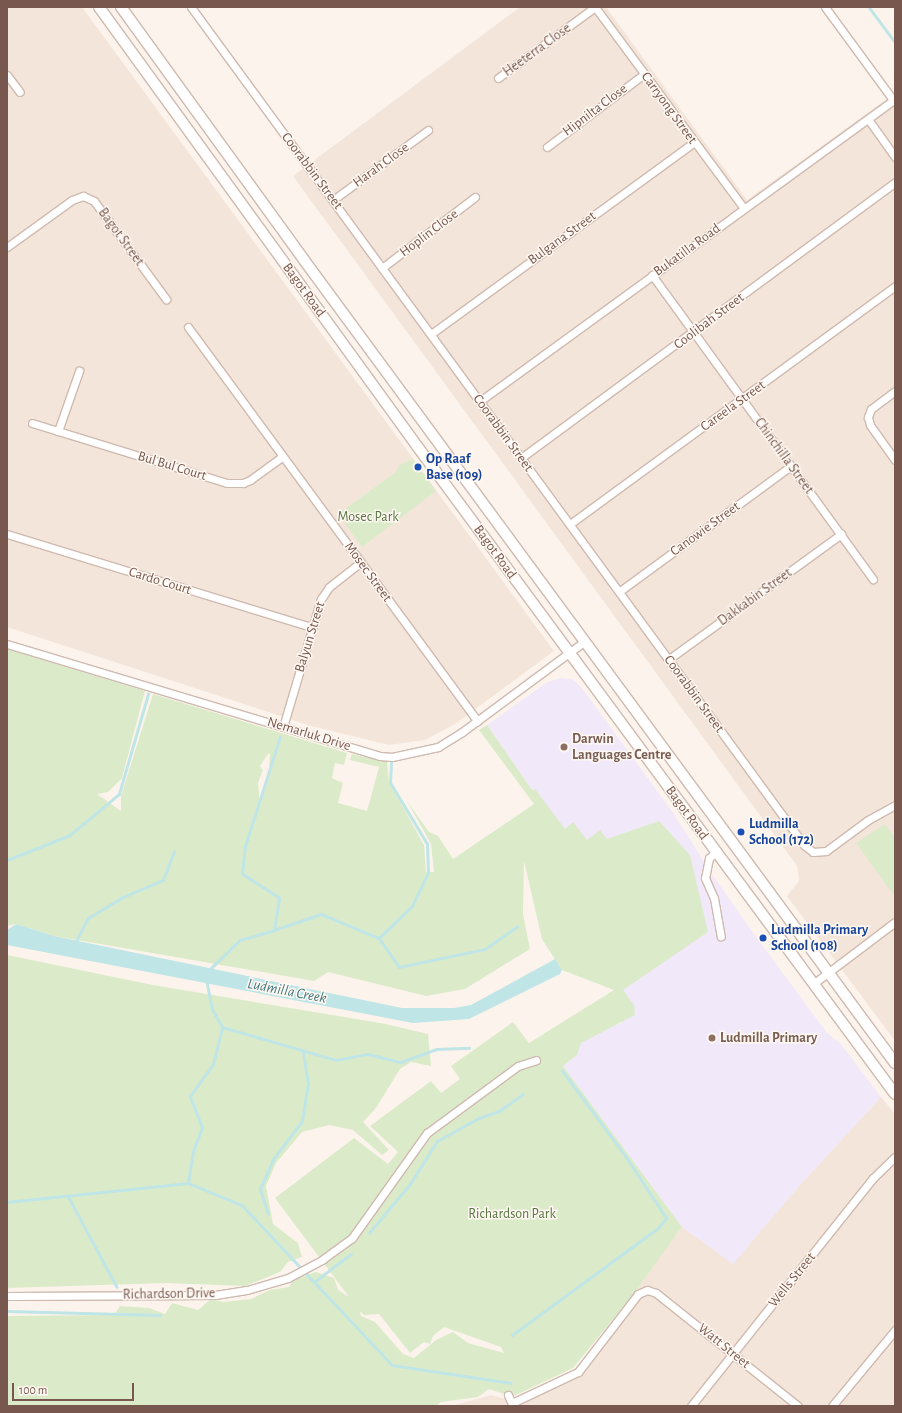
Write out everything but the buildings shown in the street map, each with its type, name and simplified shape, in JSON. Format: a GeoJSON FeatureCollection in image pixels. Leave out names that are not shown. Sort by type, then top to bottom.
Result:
{"type":"FeatureCollection","features":[{"type":"Feature","properties":{"kind":"main road","name":"Bagot Road"},"geometry":{"type":"LineString","coordinates":[[99,7],[569,652],[895,1094]]}},
{"type":"Feature","properties":{"kind":"main road","name":"Bagot Road"},"geometry":{"type":"LineString","coordinates":[[121,7],[584,641],[895,1063]]}},
{"type":"Feature","properties":{"kind":"street","name":"Coorabbin Street"},"geometry":{"type":"LineString","coordinates":[[191,7],[804,844],[818,853],[895,805]]}},
{"type":"Feature","properties":{"kind":"street","name":"Carryong Street"},"geometry":{"type":"LineString","coordinates":[[595,7],[744,208]]}},
{"type":"Feature","properties":{"kind":"street","name":"Heeterra Close"},"geometry":{"type":"LineString","coordinates":[[498,78],[595,7]]}},
{"type":"Feature","properties":{"kind":"street"},"geometry":{"type":"LineString","coordinates":[[825,7],[894,99]]}},
{"type":"Feature","properties":{"kind":"street","name":"Hipnilta Close"},"geometry":{"type":"LineString","coordinates":[[547,147],[644,74]]}},
{"type":"Feature","properties":{"kind":"street"},"geometry":{"type":"LineString","coordinates":[[7,75],[20,92]]}},
{"type":"Feature","properties":{"kind":"street","name":"Bukatilla Road"},"geometry":{"type":"LineString","coordinates":[[480,401],[894,99]]}},
{"type":"Feature","properties":{"kind":"street"},"geometry":{"type":"LineString","coordinates":[[868,119],[895,157]]}},
{"type":"Feature","properties":{"kind":"street","name":"Harah Close"},"geometry":{"type":"LineString","coordinates":[[333,200],[428,130]]}},
{"type":"Feature","properties":{"kind":"street","name":"Bulgana Street"},"geometry":{"type":"LineString","coordinates":[[430,334],[694,142]]}},
{"type":"Feature","properties":{"kind":"street","name":"Coolibah Street"},"geometry":{"type":"LineString","coordinates":[[521,458],[895,182]]}},
{"type":"Feature","properties":{"kind":"street","name":"Bagot Street"},"geometry":{"type":"LineString","coordinates":[[7,247],[72,200],[83,196],[94,201],[166,299]]}},
{"type":"Feature","properties":{"kind":"street","name":"Hoplin Close"},"geometry":{"type":"LineString","coordinates":[[382,268],[476,197]]}},
{"type":"Feature","properties":{"kind":"street","name":"Chinchilla Street"},"geometry":{"type":"LineString","coordinates":[[652,275],[873,578]]}},
{"type":"Feature","properties":{"kind":"street","name":"Careela Street"},"geometry":{"type":"LineString","coordinates":[[570,524],[895,286]]}},
{"type":"Feature","properties":{"kind":"street","name":"Mosec Street"},"geometry":{"type":"LineString","coordinates":[[188,327],[477,721]]}},
{"type":"Feature","properties":{"kind":"street"},"geometry":{"type":"LineString","coordinates":[[58,431],[79,371]]}},
{"type":"Feature","properties":{"kind":"street"},"geometry":{"type":"LineString","coordinates":[[895,391],[871,409],[868,417],[870,425],[895,460]]}},
{"type":"Feature","properties":{"kind":"street","name":"Bul Bul Court"},"geometry":{"type":"LineString","coordinates":[[32,423],[227,483],[243,483],[250,480],[282,457]]}},
{"type":"Feature","properties":{"kind":"street","name":"Canowie Street"},"geometry":{"type":"LineString","coordinates":[[620,591],[791,466]]}},
{"type":"Feature","properties":{"kind":"street","name":"Cardo Court"},"geometry":{"type":"LineString","coordinates":[[7,534],[312,627]]}},
{"type":"Feature","properties":{"kind":"street","name":"Dakkabin Street"},"geometry":{"type":"LineString","coordinates":[[669,659],[841,534]]}},
{"type":"Feature","properties":{"kind":"street","name":"Balyun Street"},"geometry":{"type":"LineString","coordinates":[[283,727],[312,627],[324,592],[360,562]]}},
{"type":"Feature","properties":{"kind":"street","name":"Nemarluk Drive"},"geometry":{"type":"LineString","coordinates":[[7,644],[380,756],[392,757],[438,747],[477,721],[584,641]]}},
{"type":"Feature","properties":{"kind":"street"},"geometry":{"type":"LineString","coordinates":[[716,852],[709,858],[705,878],[714,898],[721,936]]}},
{"type":"Feature","properties":{"kind":"street"},"geometry":{"type":"LineString","coordinates":[[813,984],[895,922]]}},
{"type":"Feature","properties":{"kind":"street","name":"Richardson Drive"},"geometry":{"type":"LineString","coordinates":[[7,1296],[216,1294],[247,1290],[299,1272],[324,1259],[352,1238],[427,1133],[518,1066],[536,1060]]}},
{"type":"Feature","properties":{"kind":"street","name":"Wells Street"},"geometry":{"type":"LineString","coordinates":[[691,1406],[868,1184],[895,1157]]}},
{"type":"Feature","properties":{"kind":"street","name":"Watt Street"},"geometry":{"type":"LineString","coordinates":[[512,1404],[578,1372],[638,1294],[647,1290],[656,1292],[798,1406]]}},
{"type":"Feature","properties":{"kind":"street"},"geometry":{"type":"LineString","coordinates":[[832,1406],[895,1330]]}},
{"type":"Feature","properties":{"kind":"street"},"geometry":{"type":"LineString","coordinates":[[508,1395],[512,1404]]}},
{"type":"Feature","properties":{"kind":"shaded area"},"geometry":{"type":"Polygon","coordinates":[[[7,7],[82,7],[554,651],[455,724],[425,740],[389,745],[311,726],[7,627],[7,7]]]}},
{"type":"Feature","properties":{"kind":"shaded area"},"geometry":{"type":"Polygon","coordinates":[[[520,7],[606,7],[747,200],[895,93],[895,1041],[787,896],[799,881],[797,866],[293,176],[520,7]]]}},
{"type":"Feature","properties":{"kind":"shaded area","name":"Ludmilla Primary"},"geometry":{"type":"Polygon","coordinates":[[[559,678],[572,679],[581,687],[674,814],[711,873],[757,938],[827,1033],[840,1043],[881,1097],[799,1186],[733,1264],[682,1227],[563,1066],[577,1055],[581,1043],[606,1028],[622,1023],[623,990],[562,970],[542,939],[524,859],[560,833],[534,789],[532,790],[487,725],[546,683],[559,678]]]}},
{"type":"Feature","properties":{"kind":"shaded area"},"geometry":{"type":"Polygon","coordinates":[[[881,1097],[895,1114],[895,1406],[451,1406],[491,1395],[520,1403],[577,1376],[648,1272],[682,1227],[733,1263],[799,1186],[881,1097]]]}},
{"type":"Feature","properties":{"kind":"green space","name":"Mosec Park"},"geometry":{"type":"Polygon","coordinates":[[[413,459],[436,491],[362,547],[338,514],[396,472],[399,465],[413,459]]]}},
{"type":"Feature","properties":{"kind":"green space","name":"Richardson Park"},"geometry":{"type":"Polygon","coordinates":[[[7,649],[145,691],[122,778],[108,792],[97,794],[121,811],[121,796],[153,694],[347,753],[344,765],[335,763],[332,778],[343,783],[338,803],[367,811],[379,767],[350,760],[352,754],[387,762],[389,782],[424,845],[426,872],[434,872],[431,844],[407,801],[429,832],[438,836],[453,859],[534,804],[479,730],[487,725],[532,790],[535,789],[565,829],[573,822],[587,840],[600,830],[607,839],[659,821],[690,855],[708,932],[623,990],[634,1005],[635,1015],[581,1043],[577,1055],[563,1066],[682,1227],[632,1296],[573,1368],[516,1395],[507,1395],[489,1389],[478,1397],[441,1402],[436,1406],[7,1406],[7,1316],[114,1315],[120,1306],[149,1308],[165,1314],[172,1303],[198,1310],[211,1299],[223,1302],[251,1299],[270,1290],[289,1287],[294,1279],[316,1272],[334,1278],[338,1290],[349,1297],[275,1198],[354,1138],[388,1164],[398,1152],[370,1126],[431,1081],[441,1093],[460,1079],[451,1066],[513,1022],[529,1043],[614,990],[562,970],[542,939],[524,861],[523,914],[530,949],[465,989],[426,996],[328,972],[314,981],[54,936],[16,924],[7,926],[7,649]],[[268,754],[260,766],[263,770],[258,783],[260,806],[272,768],[269,766],[270,754],[268,754]],[[360,1311],[361,1316],[375,1322],[403,1354],[414,1358],[436,1340],[453,1332],[468,1343],[504,1353],[501,1347],[444,1327],[433,1336],[430,1344],[424,1342],[410,1353],[379,1314],[364,1315],[360,1311]]]}},
{"type":"Feature","properties":{"kind":"green space"},"geometry":{"type":"Polygon","coordinates":[[[885,824],[895,838],[895,897],[856,843],[885,824]]]}},
{"type":"Feature","properties":{"kind":"green space"},"geometry":{"type":"Polygon","coordinates":[[[7,955],[153,985],[386,1024],[428,1034],[431,1066],[411,1062],[400,1069],[376,1108],[363,1122],[389,1150],[382,1155],[353,1130],[329,1125],[302,1132],[276,1163],[266,1186],[273,1224],[298,1243],[302,1257],[288,1262],[280,1272],[245,1286],[166,1283],[7,1288],[7,955]]]}},
{"type":"Feature","properties":{"kind":"water","name":"Ludmilla Creek"},"geometry":{"type":"Polygon","coordinates":[[[16,924],[54,936],[402,1008],[454,1008],[471,1005],[555,959],[562,970],[560,974],[469,1019],[413,1023],[7,945],[7,930],[16,924]]]}},
{"type":"Feature","properties":{"kind":"waterway"},"geometry":{"type":"LineString","coordinates":[[869,7],[895,42]]}},
{"type":"Feature","properties":{"kind":"waterway"},"geometry":{"type":"LineString","coordinates":[[7,860],[70,835],[119,794],[148,694]]}},
{"type":"Feature","properties":{"kind":"waterway"},"geometry":{"type":"LineString","coordinates":[[209,970],[240,940],[274,930],[279,898],[242,874],[245,846],[280,737]]}},
{"type":"Feature","properties":{"kind":"waterway"},"geometry":{"type":"LineString","coordinates":[[274,930],[321,914],[379,938],[412,906],[428,873],[427,844],[390,783],[391,763]]}},
{"type":"Feature","properties":{"kind":"waterway"},"geometry":{"type":"LineString","coordinates":[[75,943],[88,918],[121,898],[163,880],[174,852]]}},
{"type":"Feature","properties":{"kind":"waterway"},"geometry":{"type":"LineString","coordinates":[[379,938],[399,967],[485,949],[517,927]]}},
{"type":"Feature","properties":{"kind":"waterway"},"geometry":{"type":"LineString","coordinates":[[188,1183],[193,1151],[202,1128],[190,1096],[213,1064],[222,1027],[212,1010],[206,979]]}},
{"type":"Feature","properties":{"kind":"waterway"},"geometry":{"type":"LineString","coordinates":[[222,1027],[336,1060],[368,1054],[401,1062],[436,1049],[469,1048]]}},
{"type":"Feature","properties":{"kind":"waterway"},"geometry":{"type":"LineString","coordinates":[[268,1214],[260,1189],[274,1158],[302,1121],[308,1084],[303,1052]]}},
{"type":"Feature","properties":{"kind":"waterway"},"geometry":{"type":"LineString","coordinates":[[512,1335],[658,1228],[666,1218],[625,1156],[562,1071]]}},
{"type":"Feature","properties":{"kind":"waterway"},"geometry":{"type":"LineString","coordinates":[[369,1233],[410,1184],[437,1141],[479,1118],[499,1111],[523,1094]]}},
{"type":"Feature","properties":{"kind":"waterway"},"geometry":{"type":"LineString","coordinates":[[7,1202],[188,1183],[242,1205],[392,1365],[511,1383]]}},
{"type":"Feature","properties":{"kind":"waterway"},"geometry":{"type":"LineString","coordinates":[[68,1196],[117,1287]]}},
{"type":"Feature","properties":{"kind":"waterway"},"geometry":{"type":"LineString","coordinates":[[314,1282],[351,1254]]}},
{"type":"Feature","properties":{"kind":"waterway"},"geometry":{"type":"LineString","coordinates":[[7,1311],[160,1315]]}},
{"type":"Feature","properties":{"kind":"place","name":"Op Raaf Base (109)"},"geometry":{"type":"Point","coordinates":[418,467]}},
{"type":"Feature","properties":{"kind":"place","name":"Darwin Languages Centre"},"geometry":{"type":"Point","coordinates":[564,747]}},
{"type":"Feature","properties":{"kind":"place","name":"Ludmilla School (172)"},"geometry":{"type":"Point","coordinates":[741,832]}},
{"type":"Feature","properties":{"kind":"place","name":"Ludmilla Primary School (108)"},"geometry":{"type":"Point","coordinates":[763,938]}},
{"type":"Feature","properties":{"kind":"place","name":"Ludmilla Primary"},"geometry":{"type":"Point","coordinates":[712,1038]}}]}
